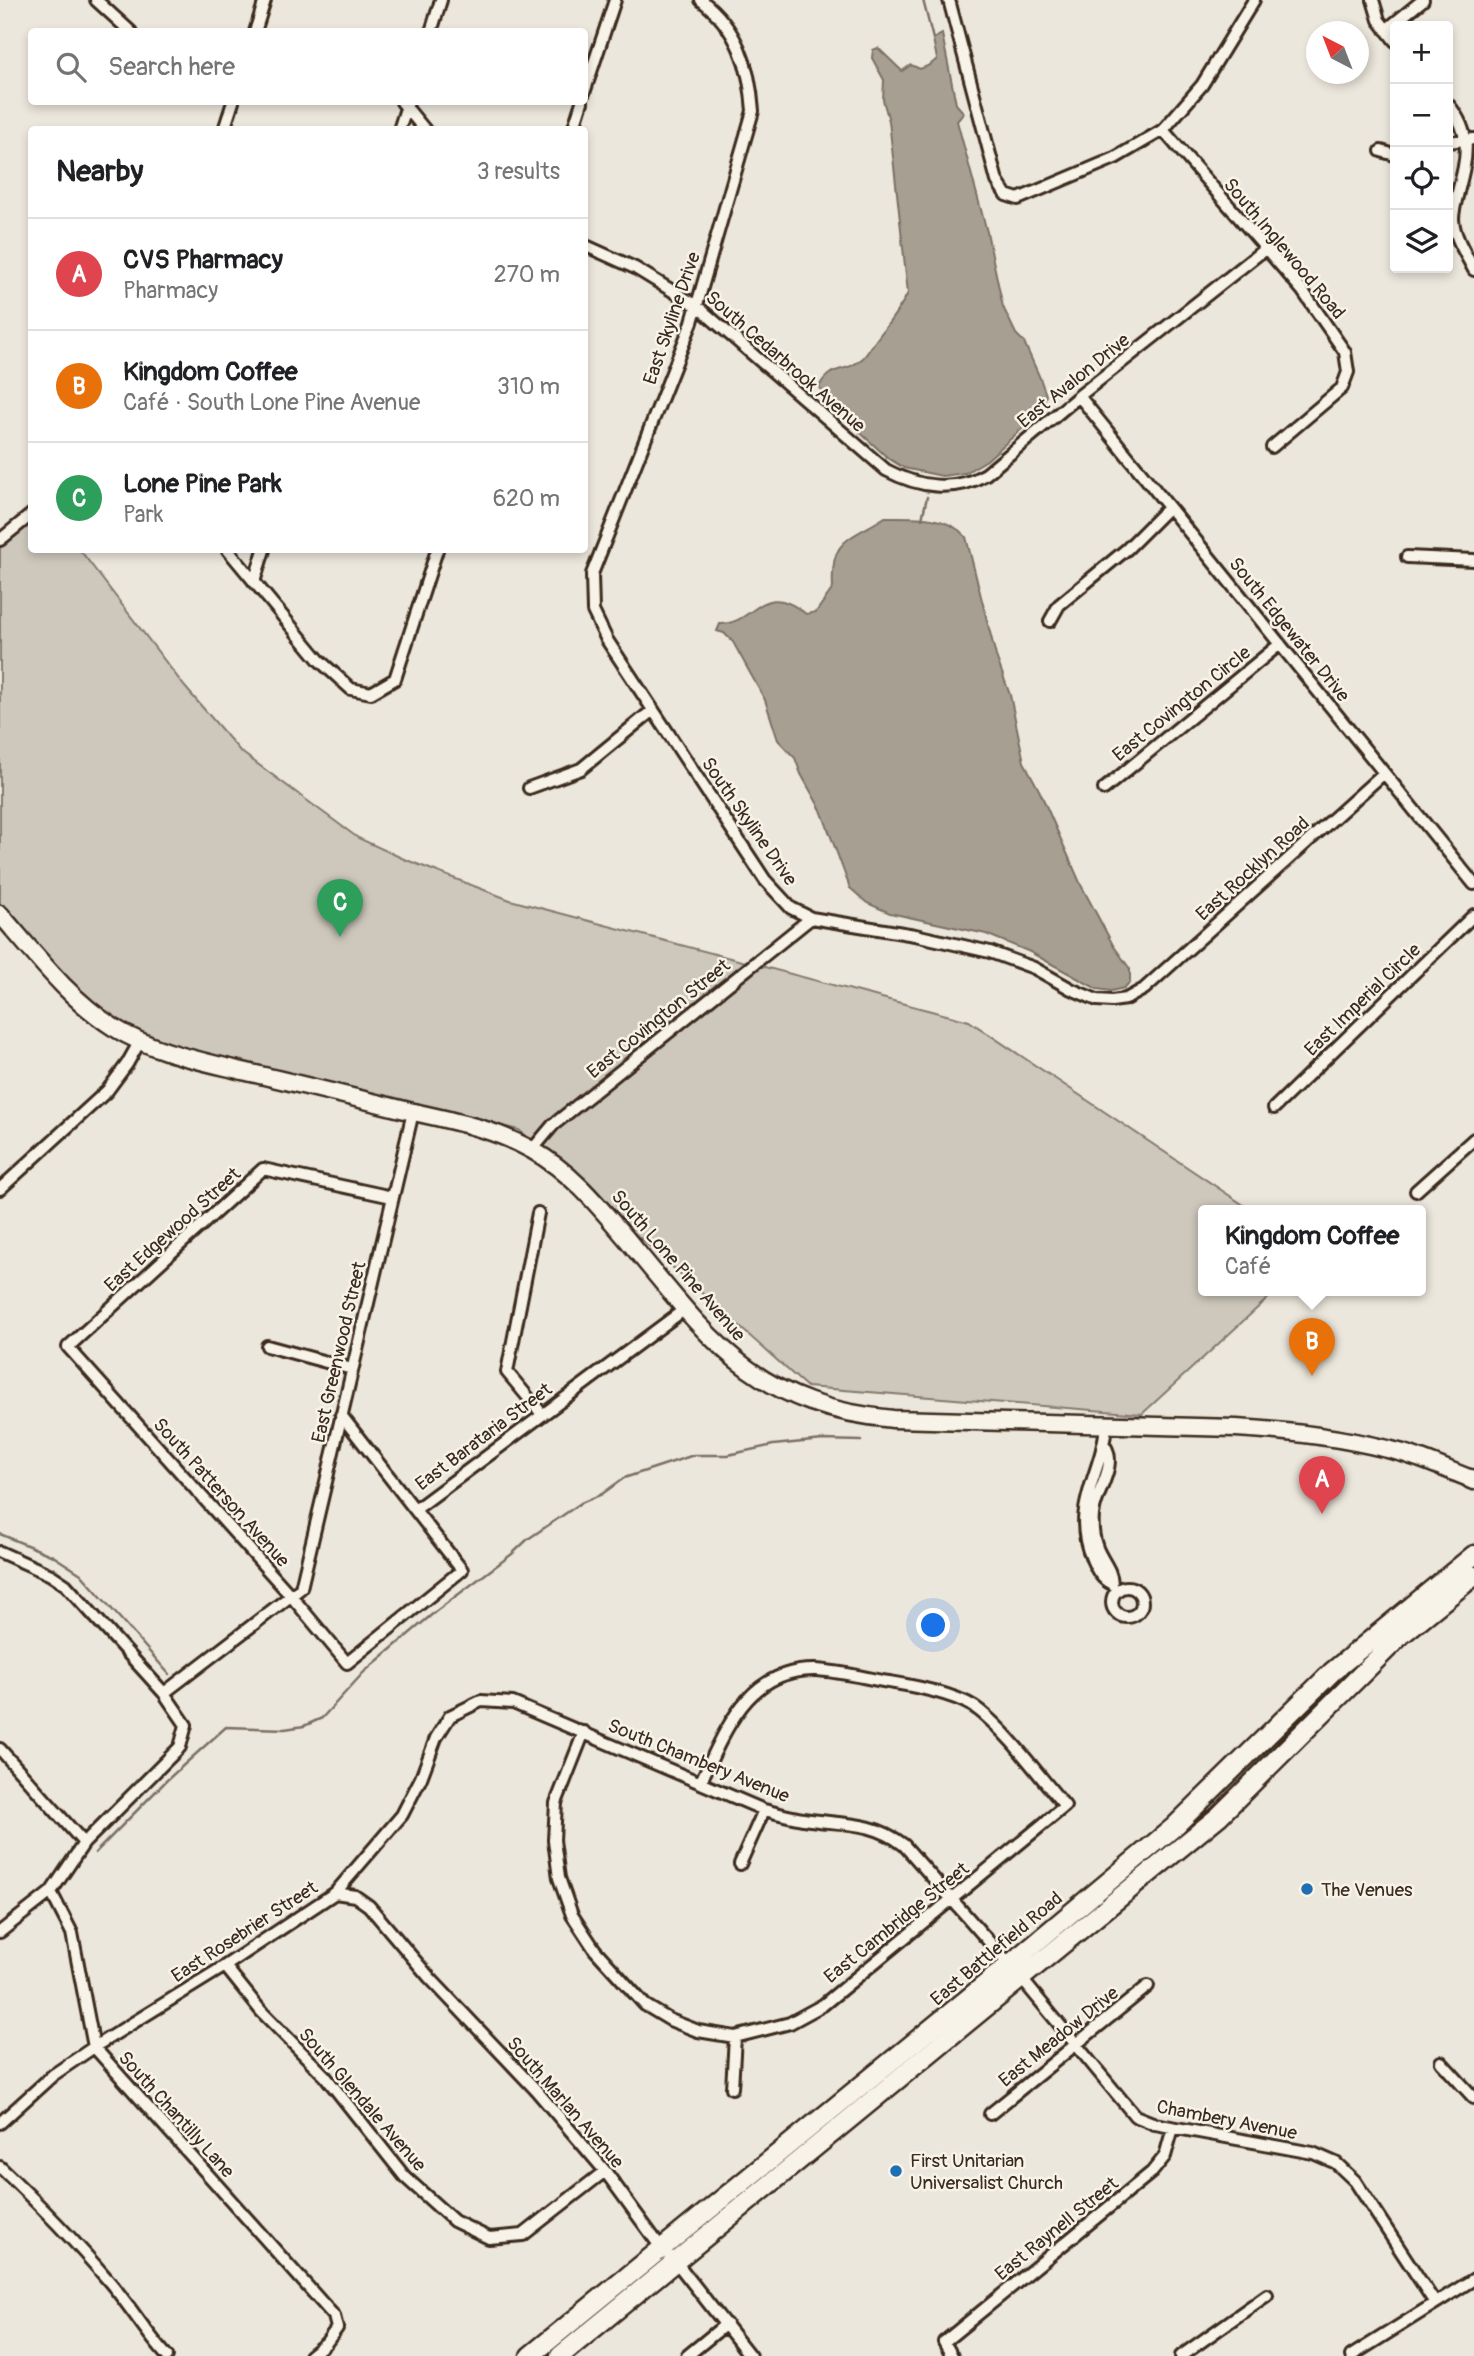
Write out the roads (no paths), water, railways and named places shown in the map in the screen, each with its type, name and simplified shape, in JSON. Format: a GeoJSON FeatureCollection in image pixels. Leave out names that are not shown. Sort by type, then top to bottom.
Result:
{"type":"FeatureCollection","features":[{"type":"Feature","properties":{"kind":"main road","name":"South Lone Pine Avenue"},"geometry":{"type":"LineString","coordinates":[[0,914],[76,999],[112,1026],[140,1041],[189,1058],[479,1128],[532,1150],[555,1165],[587,1193],[717,1344],[745,1368],[782,1391],[825,1408],[893,1419],[1256,1429],[1321,1436],[1406,1454],[1473,1480]]}},
{"type":"Feature","properties":{"kind":"main road","name":"East Battlefield Road"},"geometry":{"type":"LineString","coordinates":[[560,2356],[676,2262],[1015,1972],[1174,1827],[1332,1672],[1474,1555]]}},
{"type":"Feature","properties":{"kind":"main road","name":"East Battlefield Road"},"geometry":{"type":"LineString","coordinates":[[530,2356],[1015,1972],[1219,1816],[1401,1635],[1474,1576]]}},
{"type":"Feature","properties":{"kind":"street"},"geometry":{"type":"LineString","coordinates":[[96,0],[127,28]]}},
{"type":"Feature","properties":{"kind":"street"},"geometry":{"type":"LineString","coordinates":[[256,28],[265,0]]}},
{"type":"Feature","properties":{"kind":"street"},"geometry":{"type":"LineString","coordinates":[[432,28],[441,0]]}},
{"type":"Feature","properties":{"kind":"street"},"geometry":{"type":"LineString","coordinates":[[588,81],[615,0]]}},
{"type":"Feature","properties":{"kind":"street","name":"East Skyline Drive"},"geometry":{"type":"LineString","coordinates":[[593,574],[697,306],[753,111],[752,86],[747,65],[730,31],[717,13],[701,0]]}},
{"type":"Feature","properties":{"kind":"street"},"geometry":{"type":"LineString","coordinates":[[949,0],[997,181],[1006,195],[1015,199],[1023,198],[1128,152],[1163,130],[1202,85],[1254,0]]}},
{"type":"Feature","properties":{"kind":"street"},"geometry":{"type":"LineString","coordinates":[[1373,0],[1377,14],[1390,35]]}},
{"type":"Feature","properties":{"kind":"street"},"geometry":{"type":"LineString","coordinates":[[1386,30],[1423,0]]}},
{"type":"Feature","properties":{"kind":"street"},"geometry":{"type":"LineString","coordinates":[[225,126],[232,105]]}},
{"type":"Feature","properties":{"kind":"street"},"geometry":{"type":"LineString","coordinates":[[400,126],[405,105]]}},
{"type":"Feature","properties":{"kind":"street"},"geometry":{"type":"LineString","coordinates":[[407,105],[422,126]]}},
{"type":"Feature","properties":{"kind":"street"},"geometry":{"type":"LineString","coordinates":[[574,126],[581,105]]}},
{"type":"Feature","properties":{"kind":"street"},"geometry":{"type":"LineString","coordinates":[[1453,112],[1470,140],[1453,212],[1453,223],[1474,270]]}},
{"type":"Feature","properties":{"kind":"street","name":"South Inglewood Road"},"geometry":{"type":"LineString","coordinates":[[1163,130],[1303,290],[1342,346],[1347,359],[1348,372],[1342,388],[1272,447]]}},
{"type":"Feature","properties":{"kind":"street"},"geometry":{"type":"LineString","coordinates":[[1381,151],[1390,154]]}},
{"type":"Feature","properties":{"kind":"street","name":"South Cedarbrook Avenue"},"geometry":{"type":"LineString","coordinates":[[588,247],[635,268],[697,306],[886,470]]}},
{"type":"Feature","properties":{"kind":"street","name":"East Avalon Drive"},"geometry":{"type":"LineString","coordinates":[[886,470],[905,479],[934,486],[954,486],[971,482],[993,469],[1079,396],[1265,249]]}},
{"type":"Feature","properties":{"kind":"street","name":"South Edgewater Drive"},"geometry":{"type":"LineString","coordinates":[[1079,396],[1474,884]]}},
{"type":"Feature","properties":{"kind":"street"},"geometry":{"type":"LineString","coordinates":[[1050,621],[1059,605],[1127,550],[1169,508]]}},
{"type":"Feature","properties":{"kind":"street"},"geometry":{"type":"LineString","coordinates":[[0,540],[28,517]]}},
{"type":"Feature","properties":{"kind":"street"},"geometry":{"type":"LineString","coordinates":[[230,553],[319,660],[351,689],[371,693],[395,679],[436,553]]}},
{"type":"Feature","properties":{"kind":"street"},"geometry":{"type":"LineString","coordinates":[[254,582],[263,553]]}},
{"type":"Feature","properties":{"kind":"street"},"geometry":{"type":"LineString","coordinates":[[1406,557],[1474,561]]}},
{"type":"Feature","properties":{"kind":"street","name":"South Skyline Drive"},"geometry":{"type":"LineString","coordinates":[[593,574],[593,611],[607,640],[765,880],[791,908],[811,918],[915,935],[997,954],[1034,968],[1097,1000],[1126,999],[1144,989]]}},
{"type":"Feature","properties":{"kind":"street","name":"East Covington Circle"},"geometry":{"type":"LineString","coordinates":[[1104,789],[1280,644]]}},
{"type":"Feature","properties":{"kind":"street"},"geometry":{"type":"LineString","coordinates":[[529,788],[581,769],[653,710]]}},
{"type":"Feature","properties":{"kind":"street","name":"East Rocklyn Road"},"geometry":{"type":"LineString","coordinates":[[1144,989],[1384,773]]}},
{"type":"Feature","properties":{"kind":"street","name":"East Imperial Circle"},"geometry":{"type":"LineString","coordinates":[[1274,1108],[1474,915]]}},
{"type":"Feature","properties":{"kind":"street","name":"East Covington Street"},"geometry":{"type":"LineString","coordinates":[[532,1150],[553,1125],[811,918]]}},
{"type":"Feature","properties":{"kind":"street"},"geometry":{"type":"LineString","coordinates":[[0,1189],[107,1091],[127,1065],[140,1041]]}},
{"type":"Feature","properties":{"kind":"street","name":"East Greenwood Street"},"geometry":{"type":"LineString","coordinates":[[292,1597],[301,1588],[413,1112]]}},
{"type":"Feature","properties":{"kind":"street"},"geometry":{"type":"LineString","coordinates":[[1416,1191],[1474,1139]]}},
{"type":"Feature","properties":{"kind":"street","name":"East Edgewood Street"},"geometry":{"type":"LineString","coordinates":[[68,1347],[263,1169],[392,1197]]}},
{"type":"Feature","properties":{"kind":"street"},"geometry":{"type":"LineString","coordinates":[[538,1213],[507,1372],[542,1413]]}},
{"type":"Feature","properties":{"kind":"street","name":"East Barataria Street"},"geometry":{"type":"LineString","coordinates":[[347,1663],[461,1570],[416,1509],[685,1309]]}},
{"type":"Feature","properties":{"kind":"street"},"geometry":{"type":"LineString","coordinates":[[267,1346],[352,1369]]}},
{"type":"Feature","properties":{"kind":"street","name":"South Patterson Avenue"},"geometry":{"type":"LineString","coordinates":[[68,1347],[292,1597],[347,1663]]}},
{"type":"Feature","properties":{"kind":"street"},"geometry":{"type":"LineString","coordinates":[[341,1415],[416,1509]]}},
{"type":"Feature","properties":{"kind":"street"},"geometry":{"type":"LineString","coordinates":[[1106,1424],[1105,1446],[1100,1453],[1104,1462],[1083,1510],[1088,1524],[1086,1545],[1096,1568],[1114,1588]]}},
{"type":"Feature","properties":{"kind":"street"},"geometry":{"type":"LineString","coordinates":[[0,1552],[51,1575],[66,1585],[164,1693],[186,1725],[180,1748],[84,1843],[51,1892],[0,1932]]}},
{"type":"Feature","properties":{"kind":"street"},"geometry":{"type":"LineString","coordinates":[[164,1693],[292,1597]]}},
{"type":"Feature","properties":{"kind":"street","name":"East Cambridge Street"},"geometry":{"type":"LineString","coordinates":[[701,1781],[734,1714],[750,1696],[769,1681],[793,1673],[815,1670],[928,1688],[977,1708],[997,1727],[1065,1806],[823,2005],[790,2023],[735,2038]]}},
{"type":"Feature","properties":{"kind":"street","name":"South Chambery Avenue"},"geometry":{"type":"LineString","coordinates":[[450,1716],[481,1701],[513,1703],[764,1810],[802,1819],[871,1826],[889,1833],[904,1845],[1015,1972]]}},
{"type":"Feature","properties":{"kind":"street","name":"East Rosebrier Street"},"geometry":{"type":"LineString","coordinates":[[0,2123],[53,2074],[335,1893],[402,1815],[421,1778],[436,1738],[450,1716]]}},
{"type":"Feature","properties":{"kind":"street"},"geometry":{"type":"LineString","coordinates":[[584,1732],[556,1803],[554,1840],[559,1878],[572,1914],[595,1950],[645,2006],[698,2031],[735,2038],[732,2088]]}},
{"type":"Feature","properties":{"kind":"street"},"geometry":{"type":"LineString","coordinates":[[0,1749],[84,1843]]}},
{"type":"Feature","properties":{"kind":"street"},"geometry":{"type":"LineString","coordinates":[[740,1864],[764,1810]]}},
{"type":"Feature","properties":{"kind":"street","name":"South Chantilly Lane"},"geometry":{"type":"LineString","coordinates":[[51,1892],[72,1933],[94,2047],[334,2316],[337,2328],[326,2343],[310,2356]]}},
{"type":"Feature","properties":{"kind":"street","name":"South Marlan Avenue"},"geometry":{"type":"LineString","coordinates":[[335,1893],[355,1896],[369,1906],[429,1977],[535,2090],[605,2171],[662,2249],[676,2262],[750,2356]]}},
{"type":"Feature","properties":{"kind":"street","name":"South Glendale Avenue"},"geometry":{"type":"LineString","coordinates":[[225,1966],[261,2011],[325,2076],[405,2177],[454,2221],[489,2238],[523,2235],[605,2171]]}},
{"type":"Feature","properties":{"kind":"street","name":"Chambery Avenue"},"geometry":{"type":"LineString","coordinates":[[1015,1972],[1135,2116],[1173,2128],[1305,2151],[1321,2155],[1336,2164],[1360,2188],[1434,2303]]}},
{"type":"Feature","properties":{"kind":"street","name":"East Meadow Drive"},"geometry":{"type":"LineString","coordinates":[[990,2113],[1149,1986]]}},
{"type":"Feature","properties":{"kind":"street"},"geometry":{"type":"LineString","coordinates":[[1441,2062],[1474,2098]]}},
{"type":"Feature","properties":{"kind":"street","name":"East Raynell Street"},"geometry":{"type":"LineString","coordinates":[[952,2356],[944,2342],[1152,2172],[1165,2156],[1173,2128]]}},
{"type":"Feature","properties":{"kind":"street"},"geometry":{"type":"LineString","coordinates":[[0,2166],[55,2219],[110,2282],[148,2336],[167,2356]]}},
{"type":"Feature","properties":{"kind":"street"},"geometry":{"type":"LineString","coordinates":[[1351,2356],[1474,2279]]}},
{"type":"Feature","properties":{"kind":"street"},"geometry":{"type":"LineString","coordinates":[[1181,2356],[1267,2295]]}},
{"type":"Feature","properties":{"kind":"street"},"geometry":{"type":"LineString","coordinates":[[687,2356],[726,2324]]}},
{"type":"Feature","properties":{"kind":"waterway"},"geometry":{"type":"LineString","coordinates":[[923,0],[933,39]]}},
{"type":"Feature","properties":{"kind":"waterway"},"geometry":{"type":"LineString","coordinates":[[922,519],[927,497]]}},
{"type":"Feature","properties":{"kind":"waterway"},"geometry":{"type":"LineString","coordinates":[[95,1853],[167,1780],[226,1727],[285,1729],[304,1726],[322,1718],[364,1672],[435,1612],[528,1539],[624,1478],[694,1455],[728,1455],[773,1445],[823,1440],[861,1441]]}},
{"type":"Feature","properties":{"kind":"waterway"},"geometry":{"type":"LineString","coordinates":[[0,1534],[53,1556],[81,1574],[169,1674]]}},
{"type":"Feature","properties":{"kind":"place","name":"Lone Pine Park"},"geometry":{"type":"Point","coordinates":[340,937]}},
{"type":"Feature","properties":{"kind":"place","name":"Kingdom Coffee"},"geometry":{"type":"Point","coordinates":[1312,1376]}},
{"type":"Feature","properties":{"kind":"place","name":"CVS Pharmacy"},"geometry":{"type":"Point","coordinates":[1322,1514]}},
{"type":"Feature","properties":{"kind":"place","name":"The Venues"},"geometry":{"type":"Point","coordinates":[1307,1889]}},
{"type":"Feature","properties":{"kind":"place","name":"First Unitarian Universalist Church"},"geometry":{"type":"Point","coordinates":[896,2171]}}]}
